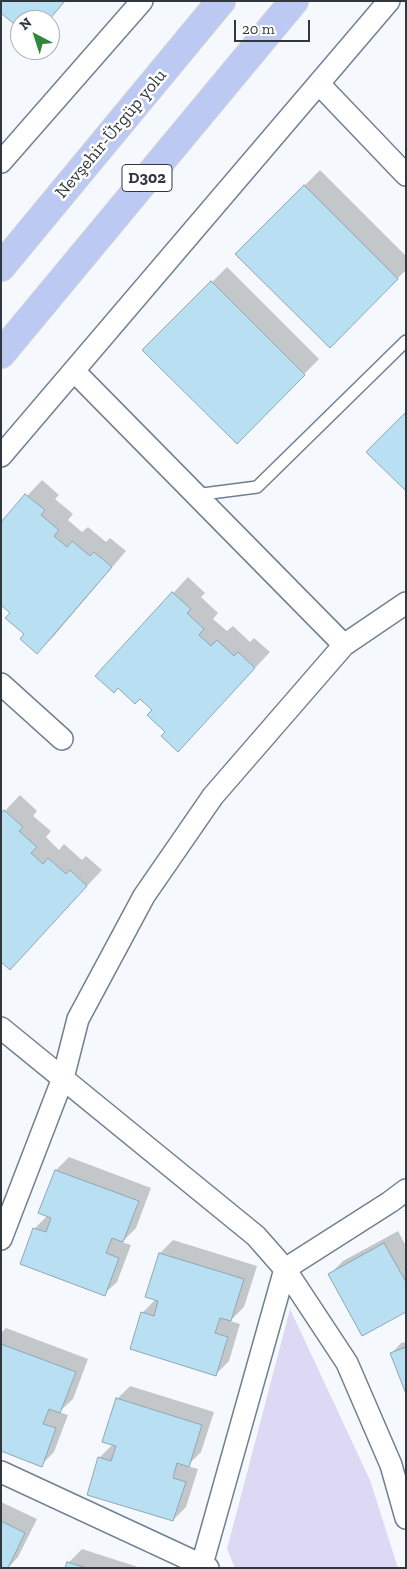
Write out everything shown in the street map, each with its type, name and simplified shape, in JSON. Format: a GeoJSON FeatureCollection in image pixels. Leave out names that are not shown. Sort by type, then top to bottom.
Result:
{"type":"FeatureCollection","features":[{"type":"Feature","properties":{"kind":"highway","name":"Nevşehir-Ürgüp yolu"},"geometry":{"type":"LineString","coordinates":[[1,267],[221,1]]}},
{"type":"Feature","properties":{"kind":"highway","name":"D302"},"geometry":{"type":"LineString","coordinates":[[1,354],[294,1]]}},
{"type":"Feature","properties":{"kind":"street"},"geometry":{"type":"LineString","coordinates":[[1,162],[142,1]]}},
{"type":"Feature","properties":{"kind":"street"},"geometry":{"type":"LineString","coordinates":[[1,456],[389,1]]}},
{"type":"Feature","properties":{"kind":"street"},"geometry":{"type":"LineString","coordinates":[[319,84],[406,175]]}},
{"type":"Feature","properties":{"kind":"street"},"geometry":{"type":"LineString","coordinates":[[74,372],[344,645]]}},
{"type":"Feature","properties":{"kind":"street"},"geometry":{"type":"LineString","coordinates":[[1,1239],[63,1078],[78,1019],[144,896],[213,796],[344,645],[406,603]]}},
{"type":"Feature","properties":{"kind":"street"},"geometry":{"type":"LineString","coordinates":[[1,684],[62,739]]}},
{"type":"Feature","properties":{"kind":"street"},"geometry":{"type":"LineString","coordinates":[[1,1028],[256,1236],[286,1269],[347,1363],[398,1462],[406,1518]]}},
{"type":"Feature","properties":{"kind":"street"},"geometry":{"type":"LineString","coordinates":[[1,1472],[204,1566],[286,1269],[406,1190]]}},
{"type":"Feature","properties":{"kind":"lane"},"geometry":{"type":"LineString","coordinates":[[195,495],[257,486],[406,341]]}},
{"type":"Feature","properties":{"kind":"shaded area"},"geometry":{"type":"Polygon","coordinates":[[[290,1309],[370,1480],[398,1568],[235,1568],[227,1549],[290,1309]]]}},
{"type":"Feature","properties":{"kind":"building"},"geometry":{"type":"Polygon","coordinates":[[[1,1],[65,1],[57,10],[10,10],[10,21],[1,13],[1,1]]]}},
{"type":"Feature","properties":{"kind":"building"},"geometry":{"type":"Polygon","coordinates":[[[304,185],[398,279],[330,348],[235,254],[304,185]]]}},
{"type":"Feature","properties":{"kind":"building"},"geometry":{"type":"Polygon","coordinates":[[[211,281],[305,375],[237,444],[142,350],[211,281]]]}},
{"type":"Feature","properties":{"kind":"building"},"geometry":{"type":"Polygon","coordinates":[[[406,412],[406,491],[366,452],[406,412]]]}},
{"type":"Feature","properties":{"kind":"building"},"geometry":{"type":"Polygon","coordinates":[[[25,494],[45,510],[41,515],[59,530],[54,536],[67,547],[72,541],[90,556],[94,552],[112,567],[37,654],[20,639],[24,634],[5,618],[10,613],[1,605],[1,522],[25,494]]]}},
{"type":"Feature","properties":{"kind":"building"},"geometry":{"type":"Polygon","coordinates":[[[172,592],[191,609],[187,613],[204,629],[199,635],[211,646],[217,640],[234,656],[238,652],[255,668],[178,752],[161,736],[165,732],[147,715],[152,710],[140,699],[135,704],[118,688],[114,693],[95,676],[172,592]]]}},
{"type":"Feature","properties":{"kind":"building"},"geometry":{"type":"Polygon","coordinates":[[[4,810],[23,827],[19,831],[37,847],[31,853],[43,864],[48,858],[66,874],[70,870],[87,886],[10,970],[1,962],[1,813],[4,810]]]}},
{"type":"Feature","properties":{"kind":"building"},"geometry":{"type":"Polygon","coordinates":[[[55,1170],[139,1201],[123,1242],[112,1238],[106,1253],[119,1258],[105,1296],[20,1264],[33,1228],[46,1232],[51,1218],[38,1213],[55,1170]]]}},
{"type":"Feature","properties":{"kind":"building"},"geometry":{"type":"Polygon","coordinates":[[[384,1243],[406,1282],[406,1312],[362,1336],[328,1274],[384,1243]]]}},
{"type":"Feature","properties":{"kind":"building"},"geometry":{"type":"Polygon","coordinates":[[[159,1253],[244,1279],[231,1321],[220,1318],[215,1333],[228,1337],[216,1376],[130,1349],[141,1312],[154,1316],[158,1301],[145,1297],[159,1253]]]}},
{"type":"Feature","properties":{"kind":"building"},"geometry":{"type":"Polygon","coordinates":[[[1,1344],[76,1372],[60,1413],[49,1409],[43,1424],[56,1428],[42,1467],[1,1451],[1,1344]]]}},
{"type":"Feature","properties":{"kind":"building"},"geometry":{"type":"Polygon","coordinates":[[[406,1347],[406,1394],[390,1353],[406,1347]]]}},
{"type":"Feature","properties":{"kind":"building"},"geometry":{"type":"Polygon","coordinates":[[[116,1398],[202,1425],[189,1467],[177,1463],[173,1478],[186,1482],[173,1521],[87,1495],[98,1457],[111,1461],[116,1446],[102,1442],[116,1398]]]}},
{"type":"Feature","properties":{"kind":"building"},"geometry":{"type":"Polygon","coordinates":[[[1,1521],[25,1533],[8,1568],[1,1568],[1,1521]]]}},
{"type":"Feature","properties":{"kind":"building"},"geometry":{"type":"Polygon","coordinates":[[[67,1562],[87,1568],[65,1568],[67,1562]]]}}]}
